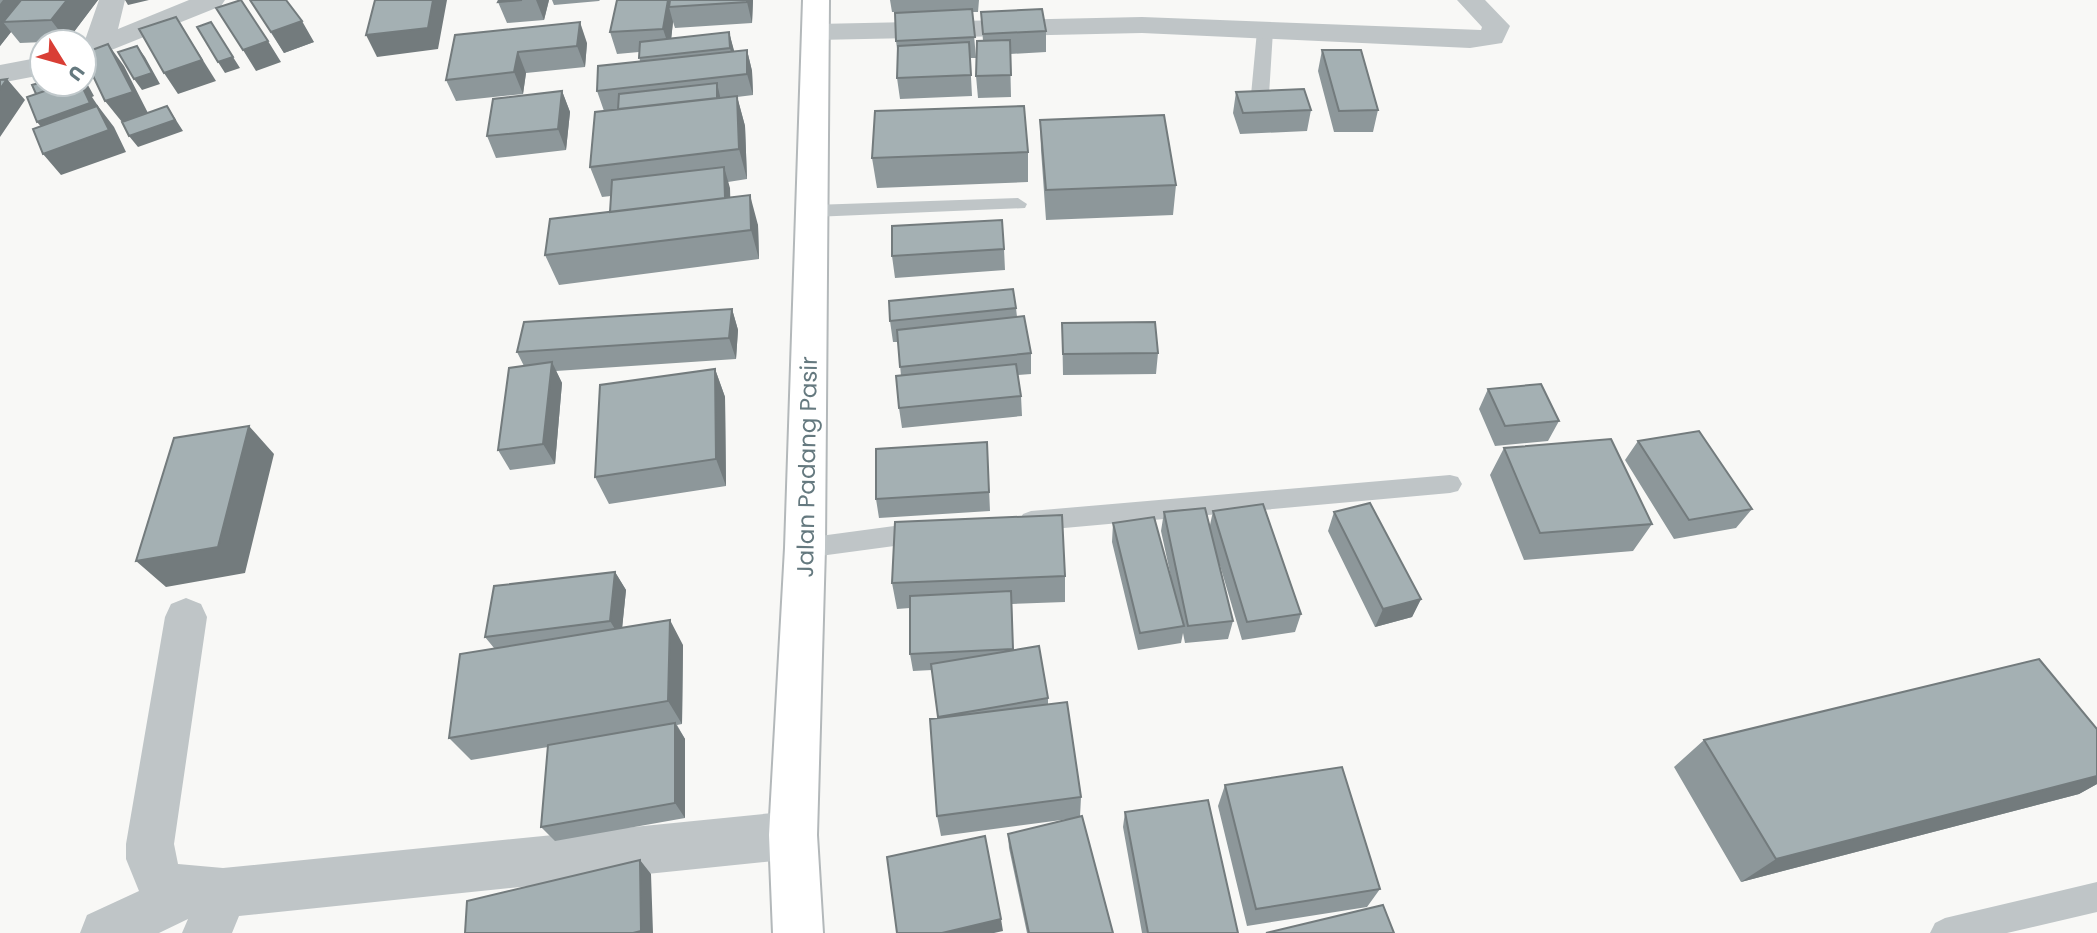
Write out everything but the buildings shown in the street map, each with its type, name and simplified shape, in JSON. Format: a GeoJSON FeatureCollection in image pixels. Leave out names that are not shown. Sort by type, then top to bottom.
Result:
{"type":"FeatureCollection","features":[{"type":"Feature","properties":{"kind":"highway","name":"Jalan Padang Pasir"},"geometry":{"type":"LineString","coordinates":[[798,933],[793,835],[805,548],[816,16]]}},
{"type":"Feature","properties":{"kind":"street"},"geometry":{"type":"LineString","coordinates":[[98,35],[112,0]]}},
{"type":"Feature","properties":{"kind":"street"},"geometry":{"type":"LineString","coordinates":[[98,48],[212,0]]}},
{"type":"Feature","properties":{"kind":"street"},"geometry":{"type":"LineString","coordinates":[[816,16],[1470,40],[1492,37],[1496,26],[1470,0]]}},
{"type":"Feature","properties":{"kind":"street"},"geometry":{"type":"LineString","coordinates":[[0,74],[28,69]]}},
{"type":"Feature","properties":{"kind":"street"},"geometry":{"type":"LineString","coordinates":[[186,617],[150,859],[162,885],[207,906]]}},
{"type":"Feature","properties":{"kind":"street"},"geometry":{"type":"LineString","coordinates":[[104,933],[207,906],[793,835]]}},
{"type":"Feature","properties":{"kind":"lane"},"geometry":{"type":"LineString","coordinates":[[1260,95],[1265,31]]}},
{"type":"Feature","properties":{"kind":"lane"},"geometry":{"type":"LineString","coordinates":[[813,211],[1018,204]]}},
{"type":"Feature","properties":{"kind":"lane"},"geometry":{"type":"LineString","coordinates":[[1002,523],[1262,503],[1450,484]]}},
{"type":"Feature","properties":{"kind":"lane"},"geometry":{"type":"LineString","coordinates":[[805,548],[949,529]]}},
{"type":"Feature","properties":{"kind":"lane"},"geometry":{"type":"LineString","coordinates":[[1945,933],[2097,897]]}}]}
